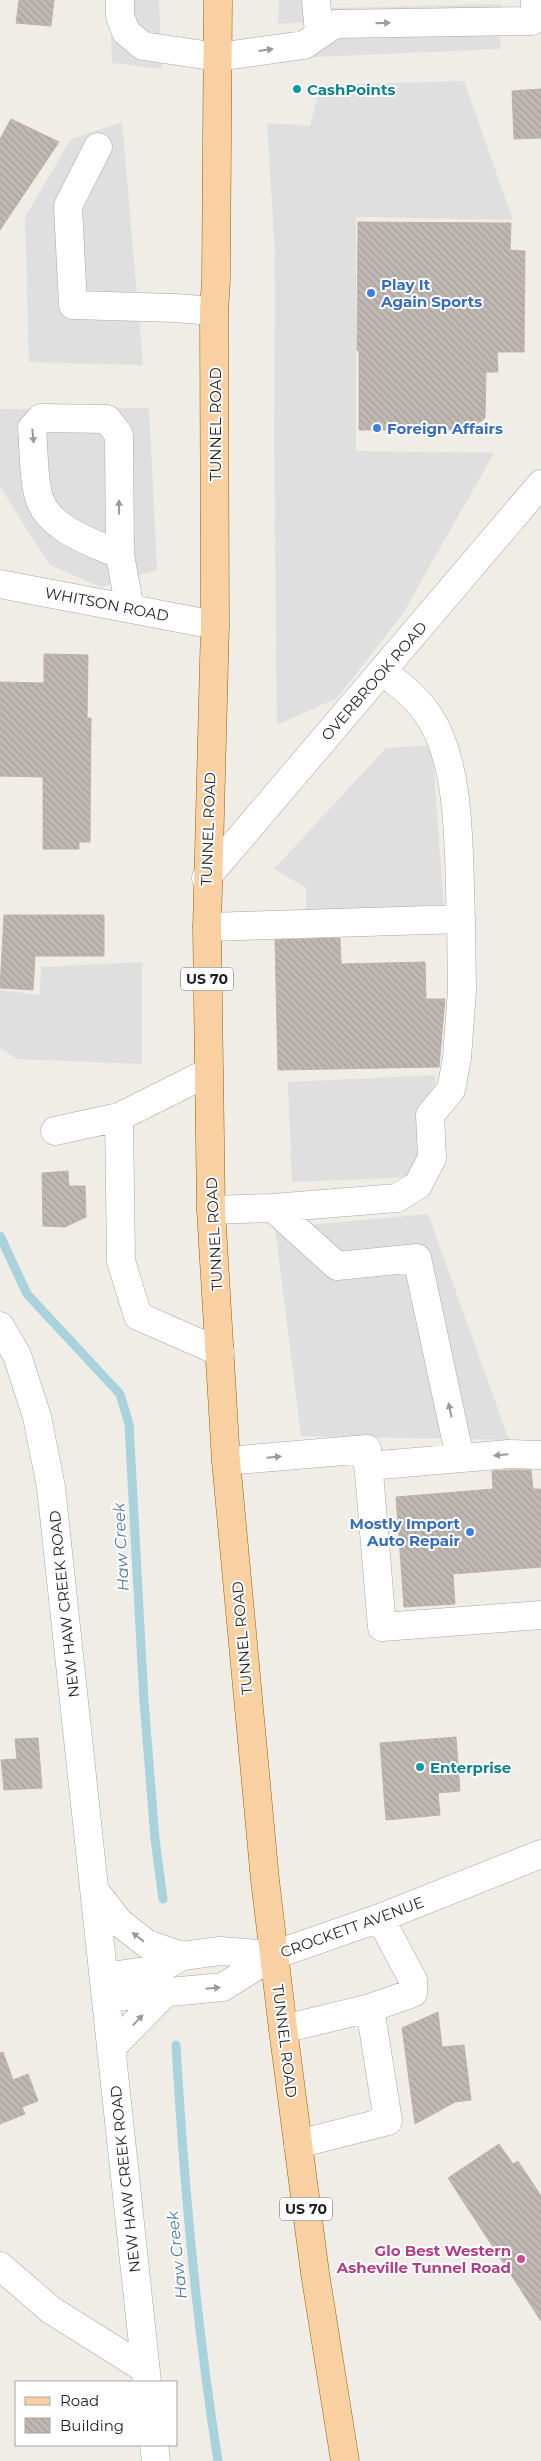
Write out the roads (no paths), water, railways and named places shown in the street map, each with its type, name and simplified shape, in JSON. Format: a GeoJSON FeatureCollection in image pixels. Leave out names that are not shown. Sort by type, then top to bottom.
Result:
{"type":"FeatureCollection","features":[{"type":"Feature","properties":{"kind":"main road","name":"TUNNEL ROAD"},"geometry":{"type":"LineString","coordinates":[[218,0],[216,281],[214,311],[215,625],[206,878],[211,1210],[226,1461],[274,1955],[315,2273],[345,2461]]}},
{"type":"Feature","properties":{"kind":"street"},"geometry":{"type":"LineString","coordinates":[[120,0],[120,16],[126,32],[143,46],[218,57],[304,45],[335,24],[532,21],[535,13],[534,0]]}},
{"type":"Feature","properties":{"kind":"street"},"geometry":{"type":"LineString","coordinates":[[316,0],[319,34]]}},
{"type":"Feature","properties":{"kind":"street"},"geometry":{"type":"LineString","coordinates":[[98,147],[68,206],[73,305],[214,311]]}},
{"type":"Feature","properties":{"kind":"street"},"geometry":{"type":"LineString","coordinates":[[120,555],[63,528],[48,512],[38,496],[32,428],[41,418],[107,419],[119,435],[120,555],[130,609]]}},
{"type":"Feature","properties":{"kind":"street","name":"OVERBROOK ROAD"},"geometry":{"type":"LineString","coordinates":[[206,878],[541,484]]}},
{"type":"Feature","properties":{"kind":"street","name":"WHITSON ROAD"},"geometry":{"type":"LineString","coordinates":[[0,584],[215,625]]}},
{"type":"Feature","properties":{"kind":"street"},"geometry":{"type":"LineString","coordinates":[[211,1210],[273,1208],[397,1198],[418,1185],[432,1158],[430,1115],[451,1090],[457,1058],[462,990],[461,919],[454,789],[447,758],[429,716],[398,683],[382,672]]}},
{"type":"Feature","properties":{"kind":"street"},"geometry":{"type":"LineString","coordinates":[[206,927],[461,919]]}},
{"type":"Feature","properties":{"kind":"street"},"geometry":{"type":"LineString","coordinates":[[55,1131],[119,1117],[209,1072]]}},
{"type":"Feature","properties":{"kind":"street"},"geometry":{"type":"LineString","coordinates":[[119,1117],[121,1261],[138,1316],[220,1352]]}},
{"type":"Feature","properties":{"kind":"street"},"geometry":{"type":"LineString","coordinates":[[273,1208],[337,1266],[417,1258],[460,1458]]}},
{"type":"Feature","properties":{"kind":"street","name":"NEW HAW CREEK ROAD"},"geometry":{"type":"LineString","coordinates":[[0,1326],[8,1351],[37,1417],[51,1487],[146,2376]]}},
{"type":"Feature","properties":{"kind":"street"},"geometry":{"type":"LineString","coordinates":[[226,1461],[368,1457],[460,1458],[509,1454],[541,1455]]}},
{"type":"Feature","properties":{"kind":"street"},"geometry":{"type":"LineString","coordinates":[[368,1457],[382,1627],[541,1615]]}},
{"type":"Feature","properties":{"kind":"street","name":"CROCKETT AVENUE"},"geometry":{"type":"LineString","coordinates":[[105,1987],[165,1993],[223,1987],[274,1955],[380,1918],[541,1854]]}},
{"type":"Feature","properties":{"kind":"street"},"geometry":{"type":"LineString","coordinates":[[94,1891],[119,1922],[148,1944],[182,1956]]}},
{"type":"Feature","properties":{"kind":"street"},"geometry":{"type":"LineString","coordinates":[[283,2029],[370,2008],[412,1993],[413,1980],[380,1918]]}},
{"type":"Feature","properties":{"kind":"street"},"geometry":{"type":"LineString","coordinates":[[105,1987],[159,1968],[182,1956],[220,1951],[274,1955]]}},
{"type":"Feature","properties":{"kind":"street"},"geometry":{"type":"LineString","coordinates":[[112,2048],[165,1993]]}},
{"type":"Feature","properties":{"kind":"street"},"geometry":{"type":"LineString","coordinates":[[298,2144],[388,2121],[370,2008]]}},
{"type":"Feature","properties":{"kind":"street"},"geometry":{"type":"LineString","coordinates":[[0,2266],[51,2310],[146,2376]]}},
{"type":"Feature","properties":{"kind":"street"},"geometry":{"type":"LineString","coordinates":[[154,2446],[156,2461]]}},
{"type":"Feature","properties":{"kind":"waterway","name":"Haw Creek"},"geometry":{"type":"LineString","coordinates":[[0,1236],[27,1294],[120,1394],[129,1424],[144,1701],[155,1839],[163,1899]]}},
{"type":"Feature","properties":{"kind":"waterway","name":"Haw Creek"},"geometry":{"type":"LineString","coordinates":[[176,2045],[192,2254],[203,2357],[218,2461]]}},
{"type":"Feature","properties":{"kind":"place","name":"CashPoints"},"geometry":{"type":"Point","coordinates":[297,89]}},
{"type":"Feature","properties":{"kind":"place","name":"Play It Again Sports"},"geometry":{"type":"Point","coordinates":[371,293]}},
{"type":"Feature","properties":{"kind":"place","name":"Foreign Affairs"},"geometry":{"type":"Point","coordinates":[377,428]}},
{"type":"Feature","properties":{"kind":"place","name":"Mostly Import Auto Repair"},"geometry":{"type":"Point","coordinates":[470,1532]}},
{"type":"Feature","properties":{"kind":"place","name":"Enterprise"},"geometry":{"type":"Point","coordinates":[420,1767]}},
{"type":"Feature","properties":{"kind":"place","name":"Glo Best Western Asheville Tunnel Road"},"geometry":{"type":"Point","coordinates":[521,2259]}}]}
